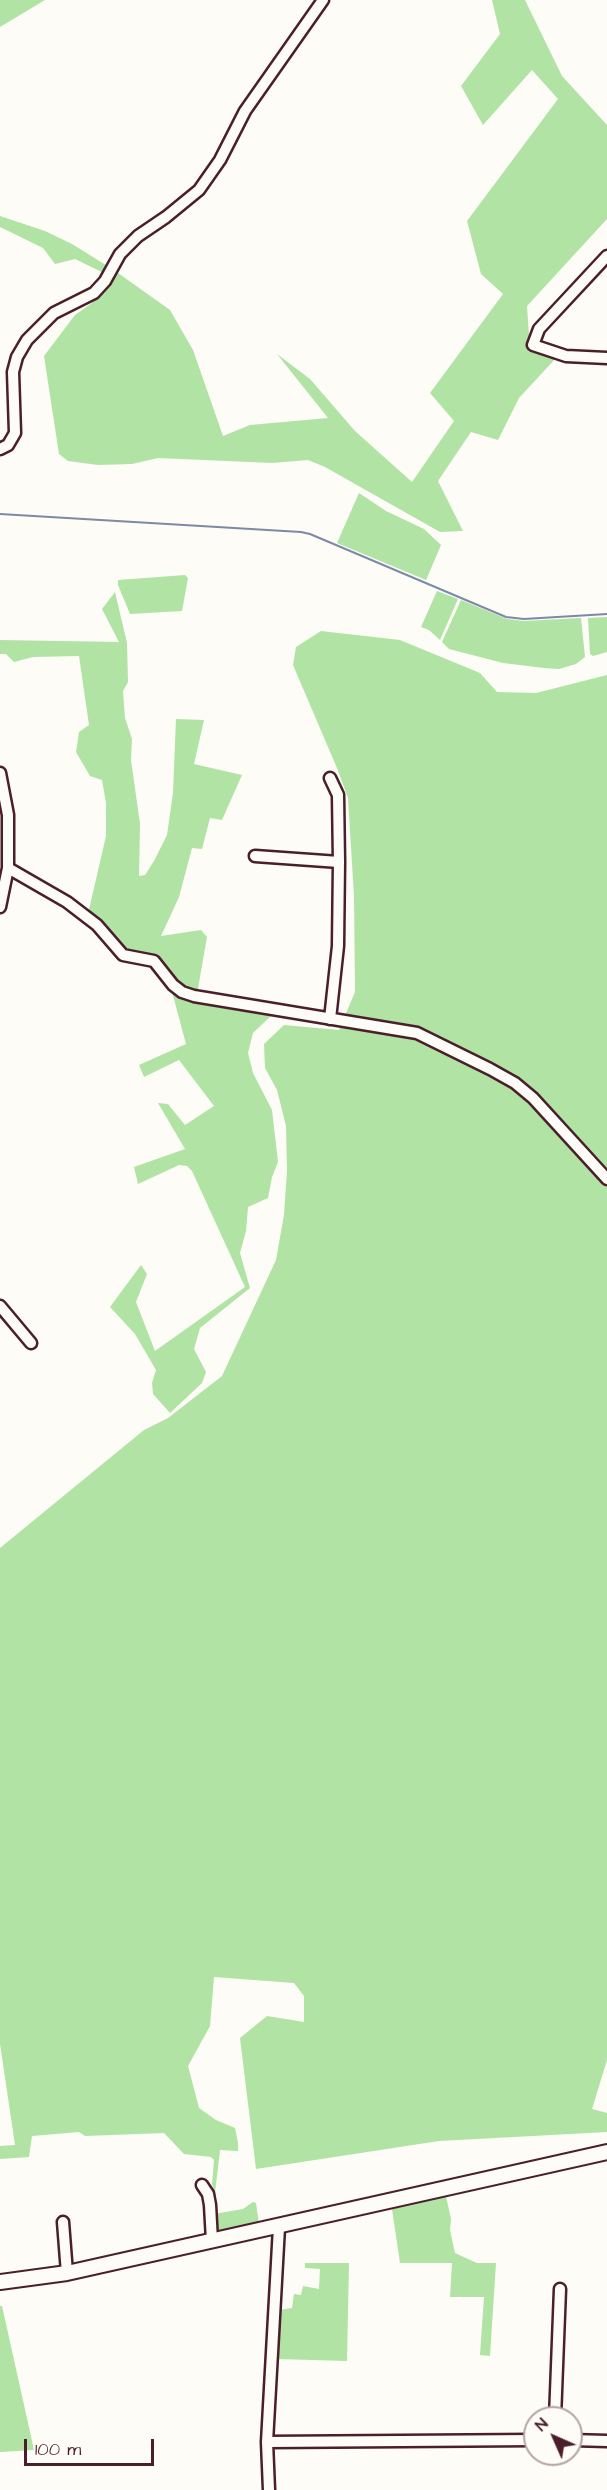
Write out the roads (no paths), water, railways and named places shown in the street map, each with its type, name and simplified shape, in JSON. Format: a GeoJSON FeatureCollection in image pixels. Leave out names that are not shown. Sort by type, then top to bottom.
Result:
{"type":"FeatureCollection","features":[{"type":"Feature","properties":{"kind":"street"},"geometry":{"type":"LineString","coordinates":[[0,449],[8,445],[15,433],[13,372],[17,357],[27,340],[54,313],[94,292],[105,281],[120,254],[138,236],[173,212],[199,190],[220,160],[246,111],[323,0]]}},
{"type":"Feature","properties":{"kind":"street"},"geometry":{"type":"LineString","coordinates":[[607,256],[539,329],[533,345],[566,356],[607,358]]}},
{"type":"Feature","properties":{"kind":"street"},"geometry":{"type":"LineString","coordinates":[[0,772],[8,816],[8,868],[0,907]]}},
{"type":"Feature","properties":{"kind":"street"},"geometry":{"type":"LineString","coordinates":[[330,778],[338,795],[339,862],[338,946],[330,1018]]}},
{"type":"Feature","properties":{"kind":"street"},"geometry":{"type":"LineString","coordinates":[[255,856],[339,862]]}},
{"type":"Feature","properties":{"kind":"street"},"geometry":{"type":"LineString","coordinates":[[8,868],[74,908],[97,925],[123,955],[154,961],[173,985],[182,992],[194,996],[417,1033],[497,1073],[533,1098],[607,1179]]}},
{"type":"Feature","properties":{"kind":"street"},"geometry":{"type":"LineString","coordinates":[[0,1306],[31,1342]]}},
{"type":"Feature","properties":{"kind":"street"},"geometry":{"type":"LineString","coordinates":[[0,2282],[67,2273],[607,2152]]}},
{"type":"Feature","properties":{"kind":"street"},"geometry":{"type":"LineString","coordinates":[[202,2186],[208,2194],[210,2205],[212,2241]]}},
{"type":"Feature","properties":{"kind":"street"},"geometry":{"type":"LineString","coordinates":[[63,2222],[67,2273]]}},
{"type":"Feature","properties":{"kind":"street"},"geometry":{"type":"LineString","coordinates":[[269,2490],[267,2442],[279,2227]]}},
{"type":"Feature","properties":{"kind":"street"},"geometry":{"type":"LineString","coordinates":[[555,2406],[560,2289]]}},
{"type":"Feature","properties":{"kind":"street"},"geometry":{"type":"LineString","coordinates":[[267,2442],[523,2440]]}},
{"type":"Feature","properties":{"kind":"street"},"geometry":{"type":"LineString","coordinates":[[583,2440],[607,2441]]}},
{"type":"Feature","properties":{"kind":"waterway"},"geometry":{"type":"LineString","coordinates":[[0,514],[301,532],[506,617],[524,619],[607,614]]}}]}
